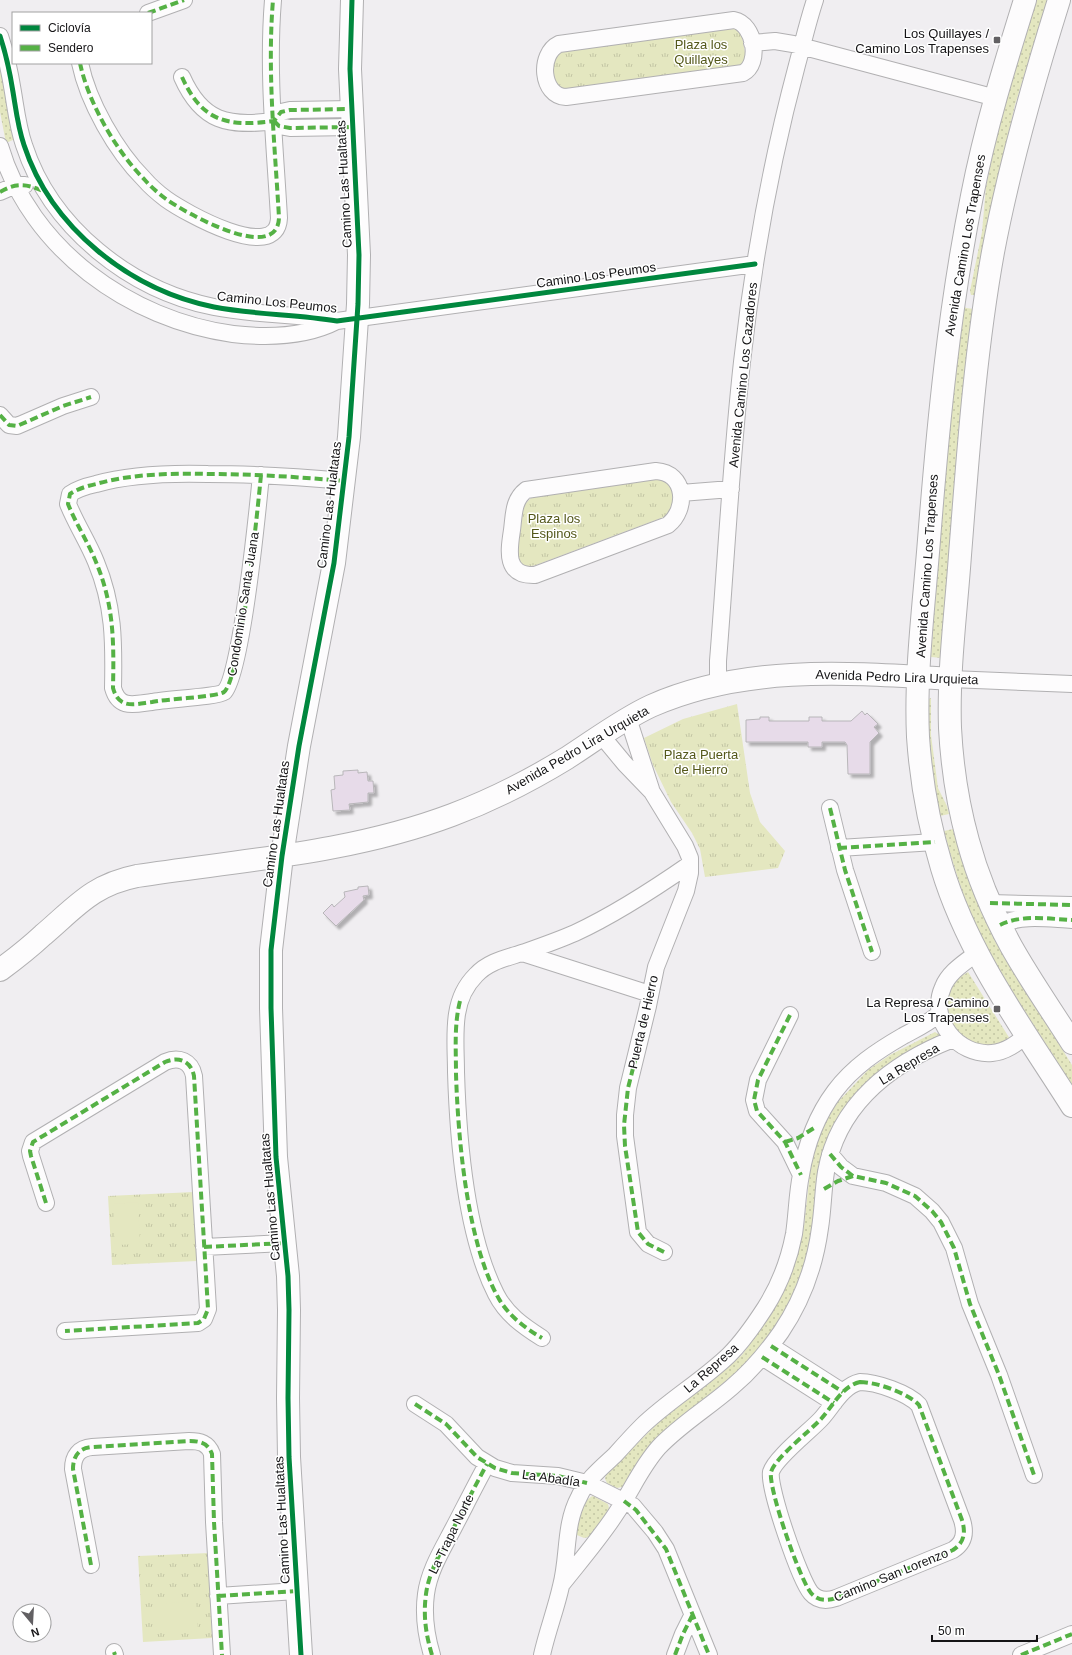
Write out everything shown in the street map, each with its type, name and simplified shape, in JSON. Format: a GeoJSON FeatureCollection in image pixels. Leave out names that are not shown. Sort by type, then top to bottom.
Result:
{"type":"FeatureCollection","features":[{"type":"Feature","properties":{"kind":"main road","name":"Camino Las Hualtatas"},"geometry":{"type":"LineString","coordinates":[[301,1655],[289,1457],[289,1310],[285,1243],[276,1157],[270,976],[271,950],[282,856],[299,746],[329,591],[349,437],[347,320],[359,255],[350,61],[352,0]]}},
{"type":"Feature","properties":{"kind":"main road","name":"Avenida Camino Los Trapenses"},"geometry":{"type":"LineString","coordinates":[[1025,0],[996,98],[972,196],[950,324],[939,408],[918,677],[918,738],[925,796],[935,842],[953,899],[978,953],[1072,1106]]}},
{"type":"Feature","properties":{"kind":"main road"},"geometry":{"type":"LineString","coordinates":[[1059,0],[1014,156],[993,255],[986,301],[972,408],[951,679],[950,729],[958,796],[968,840],[990,903],[1000,925],[1022,965],[1072,1043]]}},
{"type":"Feature","properties":{"kind":"main road"},"geometry":{"type":"LineString","coordinates":[[956,285],[963,295],[970,301],[986,301]]}},
{"type":"Feature","properties":{"kind":"main road","name":"Avenida Pedro Lira Urquieta"},"geometry":{"type":"LineString","coordinates":[[0,970],[39,939],[88,895],[107,884],[137,876],[282,856],[364,841],[421,826],[452,815],[503,793],[568,757],[628,718],[675,697],[718,684],[744,679],[795,674],[951,679]]}},
{"type":"Feature","properties":{"kind":"street"},"geometry":{"type":"LineString","coordinates":[[151,12],[184,0]]}},
{"type":"Feature","properties":{"kind":"street"},"geometry":{"type":"LineString","coordinates":[[80,64],[86,82],[101,117],[125,156],[144,179],[166,199],[185,211],[226,230],[247,236],[263,238],[271,236],[279,223],[270,48],[273,0]]}},
{"type":"Feature","properties":{"kind":"street","name":"Avenida Camino Los Cazadores"},"geometry":{"type":"LineString","coordinates":[[718,684],[718,661],[742,362],[756,264],[778,145],[802,46],[815,0]]}},
{"type":"Feature","properties":{"kind":"street"},"geometry":{"type":"LineString","coordinates":[[734,20],[747,26],[750,31],[752,43],[752,65],[747,71],[739,74],[566,97],[553,93],[548,86],[546,66],[548,53],[555,46],[563,44],[734,20]]}},
{"type":"Feature","properties":{"kind":"street","name":"Camino Los Peumos"},"geometry":{"type":"LineString","coordinates":[[0,36],[10,74],[24,145],[37,176],[47,193],[68,221],[93,247],[120,268],[156,288],[178,297],[214,307],[347,320]]}},
{"type":"Feature","properties":{"kind":"street"},"geometry":{"type":"LineString","coordinates":[[752,43],[775,41],[802,46],[996,98]]}},
{"type":"Feature","properties":{"kind":"street"},"geometry":{"type":"LineString","coordinates":[[182,77],[190,93],[200,106],[218,119],[235,123],[274,121]]}},
{"type":"Feature","properties":{"kind":"street"},"geometry":{"type":"LineString","coordinates":[[274,121],[277,116],[285,110],[352,118]]}},
{"type":"Feature","properties":{"kind":"street","name":"Camino Los Peumos"},"geometry":{"type":"LineString","coordinates":[[0,146],[8,170],[40,224],[74,260],[108,287],[146,309],[186,324],[205,329],[245,335],[270,336],[298,334],[347,320],[756,264]]}},
{"type":"Feature","properties":{"kind":"street"},"geometry":{"type":"LineString","coordinates":[[0,192],[16,185],[30,186],[47,193]]}},
{"type":"Feature","properties":{"kind":"street"},"geometry":{"type":"LineString","coordinates":[[0,415],[9,425],[17,426],[63,406],[91,397]]}},
{"type":"Feature","properties":{"kind":"street"},"geometry":{"type":"LineString","coordinates":[[663,471],[678,482],[681,493],[679,512],[672,521],[662,527],[535,575],[523,574],[518,571],[510,561],[515,506],[518,497],[526,490],[663,471]]}},
{"type":"Feature","properties":{"kind":"street","name":"Condominio Santa Juana"},"geometry":{"type":"LineString","coordinates":[[261,475],[254,541],[243,619],[231,677],[227,689],[223,693],[215,696],[172,698],[131,705],[122,702],[114,694],[113,688],[113,634],[107,596],[96,562],[68,504],[68,497],[73,492],[101,482],[146,475],[261,475],[344,480]]}},
{"type":"Feature","properties":{"kind":"street"},"geometry":{"type":"LineString","coordinates":[[681,493],[731,489]]}},
{"type":"Feature","properties":{"kind":"street","name":"Avenida Pedro Lira Urquieta"},"geometry":{"type":"LineString","coordinates":[[951,679],[1072,684]]}},
{"type":"Feature","properties":{"kind":"street","name":"Puerta de Hierro"},"geometry":{"type":"LineString","coordinates":[[628,718],[652,792]]}},
{"type":"Feature","properties":{"kind":"street","name":"Puerta de Hierro"},"geometry":{"type":"LineString","coordinates":[[601,735],[625,764],[652,792],[686,846],[690,864],[690,873],[686,891],[656,967],[628,1088],[625,1115],[624,1136],[638,1232],[648,1244],[664,1252]]}},
{"type":"Feature","properties":{"kind":"street"},"geometry":{"type":"LineString","coordinates":[[830,808],[850,888],[872,952]]}},
{"type":"Feature","properties":{"kind":"street"},"geometry":{"type":"LineString","coordinates":[[839,848],[935,842]]}},
{"type":"Feature","properties":{"kind":"street"},"geometry":{"type":"LineString","coordinates":[[542,1338],[520,1323],[504,1307],[484,1265],[476,1234],[467,1192],[457,1086],[456,1027],[457,1014],[464,991],[483,968],[499,960],[546,945],[593,924],[640,898],[690,864]]}},
{"type":"Feature","properties":{"kind":"street"},"geometry":{"type":"LineString","coordinates":[[990,903],[1072,905]]}},
{"type":"Feature","properties":{"kind":"street"},"geometry":{"type":"LineString","coordinates":[[1000,925],[1022,919],[1072,920]]}},
{"type":"Feature","properties":{"kind":"street"},"geometry":{"type":"LineString","coordinates":[[522,953],[650,994]]}},
{"type":"Feature","properties":{"kind":"street","name":"La Represa"},"geometry":{"type":"LineString","coordinates":[[978,953],[955,970],[943,986],[939,1002],[940,1013],[946,1030],[953,1039],[968,1049],[984,1053],[992,1053],[1011,1046],[1027,1035]]}},
{"type":"Feature","properties":{"kind":"street","name":"La Represa"},"geometry":{"type":"LineString","coordinates":[[542,1655],[562,1585],[570,1521],[575,1503],[596,1472],[616,1454],[643,1425],[716,1366],[734,1349],[748,1333],[770,1300],[786,1265],[794,1235],[801,1175],[808,1142],[826,1105],[835,1091],[856,1068],[879,1051],[927,1023],[940,1013]]}},
{"type":"Feature","properties":{"kind":"street"},"geometry":{"type":"LineString","coordinates":[[790,1015],[758,1080],[754,1096],[757,1111],[785,1142],[801,1175]]}},
{"type":"Feature","properties":{"kind":"street","name":"La Represa"},"geometry":{"type":"LineString","coordinates":[[562,1585],[598,1540],[624,1501],[643,1467],[667,1439],[731,1388],[767,1351],[798,1302],[810,1272],[820,1227],[830,1154],[837,1135],[850,1112],[870,1089],[904,1064],[942,1043],[953,1039]]}},
{"type":"Feature","properties":{"kind":"street"},"geometry":{"type":"LineString","coordinates":[[46,1203],[31,1156],[30,1151],[33,1142],[165,1062],[174,1059],[183,1060],[191,1067],[194,1076],[208,1309],[206,1316],[198,1323],[64,1331]]}},
{"type":"Feature","properties":{"kind":"street"},"geometry":{"type":"LineString","coordinates":[[785,1142],[798,1138],[814,1128]]}},
{"type":"Feature","properties":{"kind":"street"},"geometry":{"type":"LineString","coordinates":[[830,1154],[841,1167],[853,1176],[886,1183],[910,1194],[932,1211],[945,1228],[954,1248],[970,1304],[1000,1375],[1034,1475]]}},
{"type":"Feature","properties":{"kind":"street"},"geometry":{"type":"LineString","coordinates":[[824,1189],[838,1181],[853,1176]]}},
{"type":"Feature","properties":{"kind":"street"},"geometry":{"type":"LineString","coordinates":[[204,1247],[285,1243]]}},
{"type":"Feature","properties":{"kind":"street"},"geometry":{"type":"LineString","coordinates":[[767,1351],[838,1398]]}},
{"type":"Feature","properties":{"kind":"street","name":"Camino San Lorenzo"},"geometry":{"type":"LineString","coordinates":[[865,1382],[904,1394],[915,1400],[919,1405],[962,1520],[964,1533],[960,1544],[953,1550],[836,1598],[826,1600],[815,1597],[808,1588],[782,1520],[771,1478],[772,1471],[778,1461],[814,1427],[838,1398],[854,1384],[865,1382]]}},
{"type":"Feature","properties":{"kind":"street","name":"La Abadía"},"geometry":{"type":"LineString","coordinates":[[416,1404],[446,1424],[477,1457],[487,1464],[512,1473],[558,1476],[588,1483],[624,1501],[636,1510],[666,1549],[709,1655]]}},
{"type":"Feature","properties":{"kind":"street"},"geometry":{"type":"LineString","coordinates":[[91,1565],[73,1469],[73,1463],[78,1452],[87,1447],[200,1442],[209,1447],[212,1454],[222,1655]]}},
{"type":"Feature","properties":{"kind":"street","name":"La Trapa Norte"},"geometry":{"type":"LineString","coordinates":[[432,1655],[425,1621],[428,1581],[438,1558],[487,1464]]}},
{"type":"Feature","properties":{"kind":"street","name":"Camino Las Hualtatas"},"geometry":{"type":"LineString","coordinates":[[218,1596],[297,1591]]}},
{"type":"Feature","properties":{"kind":"street"},"geometry":{"type":"LineString","coordinates":[[675,1655],[692,1616]]}},
{"type":"Feature","properties":{"kind":"street"},"geometry":{"type":"LineString","coordinates":[[1021,1655],[1072,1634]]}},
{"type":"Feature","properties":{"kind":"green space"},"geometry":{"type":"Polygon","coordinates":[[[1036,0],[1047,0],[1015,105],[998,177],[975,295],[971,295],[970,291],[982,232],[986,187],[993,153],[1011,80],[1036,0]]]}},
{"type":"Feature","properties":{"kind":"green space","name":"Plaza los Quillayes"},"geometry":{"type":"Polygon","coordinates":[[[736,29],[741,32],[746,57],[740,66],[563,90],[554,81],[554,59],[563,51],[703,31],[736,29]]]}},
{"type":"Feature","properties":{"kind":"green space"},"geometry":{"type":"Polygon","coordinates":[[[0,60],[15,139],[6,143],[0,112],[0,60]]]}},
{"type":"Feature","properties":{"kind":"green space"},"geometry":{"type":"Polygon","coordinates":[[[962,304],[966,308],[974,309],[965,367],[959,424],[942,658],[931,657],[943,494],[962,304]]]}},
{"type":"Feature","properties":{"kind":"green space","name":"Plaza los Espinos"},"geometry":{"type":"Polygon","coordinates":[[[661,478],[673,488],[671,507],[664,517],[536,565],[526,566],[519,561],[517,554],[524,505],[532,497],[661,478]]]}},
{"type":"Feature","properties":{"kind":"green space"},"geometry":{"type":"Polygon","coordinates":[[[931,698],[931,735],[938,788],[947,806],[949,814],[940,816],[934,787],[931,758],[929,699],[931,698]]]}},
{"type":"Feature","properties":{"kind":"green space","name":"Plaza Puerta de Hierro"},"geometry":{"type":"Polygon","coordinates":[[[737,704],[750,793],[760,822],[785,851],[778,868],[705,877],[700,849],[692,833],[671,802],[653,765],[644,738],[683,719],[737,704]]]}},
{"type":"Feature","properties":{"kind":"green space"},"geometry":{"type":"Polygon","coordinates":[[[953,829],[978,903],[996,943],[1072,1065],[1072,1085],[1007,983],[973,920],[962,891],[944,831],[953,829]]]}},
{"type":"Feature","properties":{"kind":"green space"},"geometry":{"type":"Polygon","coordinates":[[[968,972],[1010,1039],[997,1047],[974,1044],[961,1036],[951,1022],[947,1007],[949,992],[958,978],[968,972]]]}},
{"type":"Feature","properties":{"kind":"green space"},"geometry":{"type":"Polygon","coordinates":[[[935,1032],[940,1035],[938,1040],[832,1131],[821,1157],[809,1247],[801,1273],[789,1303],[773,1331],[758,1351],[738,1371],[659,1436],[639,1459],[622,1487],[617,1488],[607,1483],[605,1479],[606,1474],[659,1422],[742,1355],[770,1316],[784,1289],[800,1244],[804,1226],[810,1172],[816,1144],[825,1123],[837,1103],[868,1070],[890,1055],[935,1032]]]}},
{"type":"Feature","properties":{"kind":"green space"},"geometry":{"type":"Polygon","coordinates":[[[194,1192],[197,1261],[112,1265],[108,1196],[194,1192]]]}},
{"type":"Feature","properties":{"kind":"green space"},"geometry":{"type":"Polygon","coordinates":[[[138,1202],[140,1244],[115,1245],[113,1204],[138,1202]]]}},
{"type":"Feature","properties":{"kind":"green space"},"geometry":{"type":"Polygon","coordinates":[[[593,1496],[608,1504],[609,1508],[593,1536],[584,1538],[577,1535],[577,1522],[584,1504],[590,1497],[593,1496]]]}},
{"type":"Feature","properties":{"kind":"green space"},"geometry":{"type":"Polygon","coordinates":[[[209,1553],[212,1638],[143,1642],[138,1556],[209,1553]]]}},
{"type":"Feature","properties":{"kind":"green space"},"geometry":{"type":"Polygon","coordinates":[[[196,1601],[198,1631],[157,1633],[155,1604],[196,1601]]]}},
{"type":"Feature","properties":{"kind":"building"},"geometry":{"type":"Polygon","coordinates":[[[862,711],[865,715],[867,713],[878,724],[874,727],[879,733],[870,742],[870,774],[848,774],[847,745],[845,742],[822,742],[822,747],[808,747],[808,742],[746,742],[746,720],[769,717],[769,721],[809,721],[809,717],[822,717],[822,721],[851,721],[862,711]]]}},
{"type":"Feature","properties":{"kind":"building"},"geometry":{"type":"Polygon","coordinates":[[[358,770],[358,773],[367,772],[368,781],[373,781],[374,793],[368,793],[368,802],[349,804],[350,810],[333,811],[331,790],[335,789],[334,776],[343,775],[343,771],[358,770]]]}},
{"type":"Feature","properties":{"kind":"building"},"geometry":{"type":"Polygon","coordinates":[[[368,886],[369,895],[363,896],[364,900],[336,926],[323,913],[332,904],[334,907],[345,897],[344,892],[358,889],[358,887],[368,886]]]}},
{"type":"Feature","properties":{"kind":"marked path"},"geometry":{"type":"LineString","coordinates":[[151,12],[184,0]]}},
{"type":"Feature","properties":{"kind":"marked path"},"geometry":{"type":"LineString","coordinates":[[80,64],[89,94],[104,125],[123,155],[151,187],[166,199],[209,223],[228,231],[247,236],[263,237],[274,231],[279,218],[271,82],[271,27],[273,0]]}},
{"type":"Feature","properties":{"kind":"marked path"},"geometry":{"type":"LineString","coordinates":[[182,77],[198,104],[218,118],[230,122],[258,123],[274,121],[281,112],[290,110],[352,109]]}},
{"type":"Feature","properties":{"kind":"marked path"},"geometry":{"type":"LineString","coordinates":[[274,121],[279,126],[290,128],[353,127]]}},
{"type":"Feature","properties":{"kind":"marked path"},"geometry":{"type":"LineString","coordinates":[[0,192],[17,185],[33,187],[45,192]]}},
{"type":"Feature","properties":{"kind":"marked path"},"geometry":{"type":"LineString","coordinates":[[0,415],[9,425],[17,426],[63,406],[91,397]]}},
{"type":"Feature","properties":{"kind":"marked path"},"geometry":{"type":"LineString","coordinates":[[261,475],[259,493],[256,520],[248,590],[237,657],[230,680],[224,692],[219,694],[140,704],[123,703],[119,700],[113,688],[112,624],[106,593],[93,555],[68,504],[70,494],[82,488],[123,478],[166,474],[259,475],[276,476],[293,477],[345,481]]}},
{"type":"Feature","properties":{"kind":"marked path"},"geometry":{"type":"LineString","coordinates":[[830,808],[845,870],[872,952]]}},
{"type":"Feature","properties":{"kind":"marked path"},"geometry":{"type":"LineString","coordinates":[[839,848],[935,842]]}},
{"type":"Feature","properties":{"kind":"marked path"},"geometry":{"type":"LineString","coordinates":[[990,903],[1072,905]]}},
{"type":"Feature","properties":{"kind":"marked path"},"geometry":{"type":"LineString","coordinates":[[1000,925],[1017,919],[1026,918],[1072,920]]}},
{"type":"Feature","properties":{"kind":"marked path"},"geometry":{"type":"LineString","coordinates":[[460,1001],[456,1037],[456,1074],[459,1128],[466,1190],[479,1250],[488,1276],[503,1305],[518,1321],[542,1338]]}},
{"type":"Feature","properties":{"kind":"marked path"},"geometry":{"type":"LineString","coordinates":[[790,1015],[758,1080],[754,1100],[757,1111],[785,1142],[801,1175]]}},
{"type":"Feature","properties":{"kind":"marked path"},"geometry":{"type":"LineString","coordinates":[[645,1021],[628,1088],[624,1125],[625,1146],[638,1232],[648,1244],[664,1252]]}},
{"type":"Feature","properties":{"kind":"marked path"},"geometry":{"type":"LineString","coordinates":[[46,1203],[31,1156],[30,1151],[33,1142],[165,1062],[170,1060],[180,1060],[187,1063],[194,1076],[208,1309],[204,1319],[198,1323],[65,1331]]}},
{"type":"Feature","properties":{"kind":"marked path"},"geometry":{"type":"LineString","coordinates":[[785,1142],[798,1138],[814,1128]]}},
{"type":"Feature","properties":{"kind":"marked path"},"geometry":{"type":"LineString","coordinates":[[830,1154],[841,1167],[853,1176],[886,1183],[915,1196],[932,1211],[941,1222],[954,1248],[970,1304],[999,1375],[1034,1475]]}},
{"type":"Feature","properties":{"kind":"marked path"},"geometry":{"type":"LineString","coordinates":[[824,1189],[838,1181],[853,1176]]}},
{"type":"Feature","properties":{"kind":"marked path"},"geometry":{"type":"LineString","coordinates":[[204,1247],[285,1243]]}},
{"type":"Feature","properties":{"kind":"marked path"},"geometry":{"type":"LineString","coordinates":[[771,1346],[843,1392]]}},
{"type":"Feature","properties":{"kind":"marked path"},"geometry":{"type":"LineString","coordinates":[[762,1357],[834,1403]]}},
{"type":"Feature","properties":{"kind":"marked path"},"geometry":{"type":"LineString","coordinates":[[860,1382],[867,1382],[900,1392],[919,1405],[962,1520],[964,1533],[962,1541],[953,1550],[836,1598],[823,1600],[817,1598],[811,1593],[800,1571],[779,1514],[771,1481],[771,1472],[779,1460],[821,1419],[838,1397],[848,1388],[860,1382]]}},
{"type":"Feature","properties":{"kind":"marked path"},"geometry":{"type":"LineString","coordinates":[[415,1404],[446,1424],[477,1457],[495,1468],[512,1473],[558,1476],[587,1483]]}},
{"type":"Feature","properties":{"kind":"marked path"},"geometry":{"type":"LineString","coordinates":[[91,1565],[73,1469],[74,1460],[80,1451],[92,1447],[189,1441],[197,1441],[206,1445],[212,1454],[214,1522],[222,1655]]}},
{"type":"Feature","properties":{"kind":"marked path"},"geometry":{"type":"LineString","coordinates":[[432,1655],[425,1618],[425,1602],[430,1577],[440,1553],[487,1464]]}},
{"type":"Feature","properties":{"kind":"marked path"},"geometry":{"type":"LineString","coordinates":[[624,1501],[636,1510],[666,1549],[709,1655]]}},
{"type":"Feature","properties":{"kind":"marked path"},"geometry":{"type":"LineString","coordinates":[[218,1596],[297,1591]]}},
{"type":"Feature","properties":{"kind":"marked path"},"geometry":{"type":"LineString","coordinates":[[675,1655],[692,1616]]}},
{"type":"Feature","properties":{"kind":"marked path"},"geometry":{"type":"LineString","coordinates":[[1021,1655],[1072,1634]]}},
{"type":"Feature","properties":{"kind":"cycle path"},"geometry":{"type":"LineString","coordinates":[[301,1655],[289,1457],[288,1276],[276,1157],[271,1008],[271,950],[282,856],[299,746],[334,563],[349,437],[358,304],[359,255],[350,69],[352,0]]}},
{"type":"Feature","properties":{"kind":"cycle path"},"geometry":{"type":"LineString","coordinates":[[0,36],[9,71],[22,139],[36,175],[53,203],[74,228],[98,251],[124,270],[153,286],[183,299],[229,310],[337,321],[755,264]]}},
{"type":"Feature","properties":{"kind":"place","name":"Los Quillayes / Camino Los Trapenses"},"geometry":{"type":"Point","coordinates":[997,40]}},
{"type":"Feature","properties":{"kind":"place","name":"La Represa / Camino Los Trapenses"},"geometry":{"type":"Point","coordinates":[997,1009]}}]}
